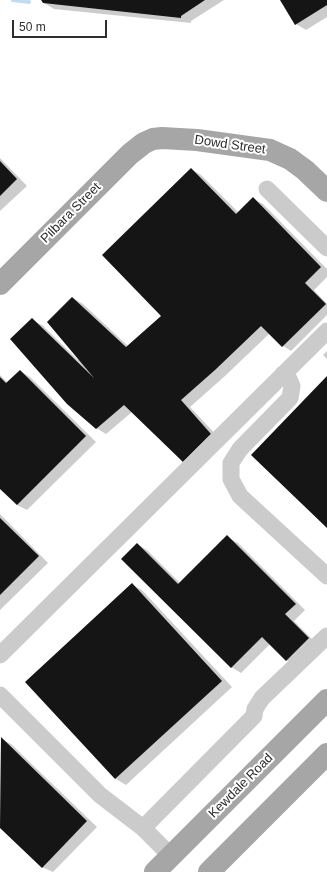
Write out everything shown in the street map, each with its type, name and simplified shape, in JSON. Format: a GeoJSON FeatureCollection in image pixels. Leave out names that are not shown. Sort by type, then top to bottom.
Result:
{"type":"FeatureCollection","features":[{"type":"Feature","properties":{"kind":"main road","name":"Dowd Street"},"geometry":{"type":"LineString","coordinates":[[144,143],[153,139],[176,138],[270,150],[290,159],[305,170],[327,191]]}},
{"type":"Feature","properties":{"kind":"main road","name":"Pilbara Street"},"geometry":{"type":"LineString","coordinates":[[0,284],[130,154],[144,143]]}},
{"type":"Feature","properties":{"kind":"main road","name":"Kewdale Road"},"geometry":{"type":"LineString","coordinates":[[155,872],[324,705]]}},
{"type":"Feature","properties":{"kind":"main road"},"geometry":{"type":"LineString","coordinates":[[209,872],[327,754]]}},
{"type":"Feature","properties":{"kind":"lane"},"geometry":{"type":"LineString","coordinates":[[267,189],[327,248]]}},
{"type":"Feature","properties":{"kind":"lane"},"geometry":{"type":"LineString","coordinates":[[0,655],[327,331]]}},
{"type":"Feature","properties":{"kind":"lane"},"geometry":{"type":"LineString","coordinates":[[283,374],[289,379],[292,386],[290,398],[240,449],[231,463],[231,479],[240,496],[327,576]]}},
{"type":"Feature","properties":{"kind":"lane"},"geometry":{"type":"LineString","coordinates":[[143,828],[254,716],[255,709],[262,698],[327,636]]}},
{"type":"Feature","properties":{"kind":"lane"},"geometry":{"type":"LineString","coordinates":[[0,695],[100,795],[143,828],[171,856]]}},
{"type":"Feature","properties":{"kind":"building"},"geometry":{"type":"Polygon","coordinates":[[[41,0],[205,0],[181,16],[181,18],[43,3],[41,0]]]}},
{"type":"Feature","properties":{"kind":"building"},"geometry":{"type":"Polygon","coordinates":[[[280,0],[327,0],[327,5],[295,25],[280,0]]]}},
{"type":"Feature","properties":{"kind":"building"},"geometry":{"type":"Polygon","coordinates":[[[0,161],[17,179],[0,196],[0,161]]]}},
{"type":"Feature","properties":{"kind":"building"},"geometry":{"type":"Polygon","coordinates":[[[191,168],[236,214],[253,197],[321,267],[305,283],[326,304],[282,347],[261,326],[181,400],[211,434],[183,462],[124,405],[96,429],[67,404],[10,339],[32,318],[94,378],[47,322],[72,297],[126,347],[161,316],[102,255],[191,168]]]}},
{"type":"Feature","properties":{"kind":"building"},"geometry":{"type":"Polygon","coordinates":[[[20,370],[86,436],[17,505],[0,489],[0,377],[6,383],[20,370]]]}},
{"type":"Feature","properties":{"kind":"building"},"geometry":{"type":"Polygon","coordinates":[[[327,376],[327,528],[251,455],[327,376]]]}},
{"type":"Feature","properties":{"kind":"building"},"geometry":{"type":"Polygon","coordinates":[[[0,518],[39,556],[0,595],[0,518]]]}},
{"type":"Feature","properties":{"kind":"building"},"geometry":{"type":"Polygon","coordinates":[[[227,535],[296,604],[285,614],[309,638],[286,661],[262,637],[231,668],[121,559],[137,543],[178,584],[227,535]]]}},
{"type":"Feature","properties":{"kind":"building"},"geometry":{"type":"Polygon","coordinates":[[[132,583],[222,681],[115,779],[25,682],[132,583]]]}},
{"type":"Feature","properties":{"kind":"building"},"geometry":{"type":"Polygon","coordinates":[[[1,737],[87,821],[42,868],[0,828],[1,737]]]}},
{"type":"Feature","properties":{"kind":"waterway"},"geometry":{"type":"LineString","coordinates":[[13,0],[29,2]]}}]}
